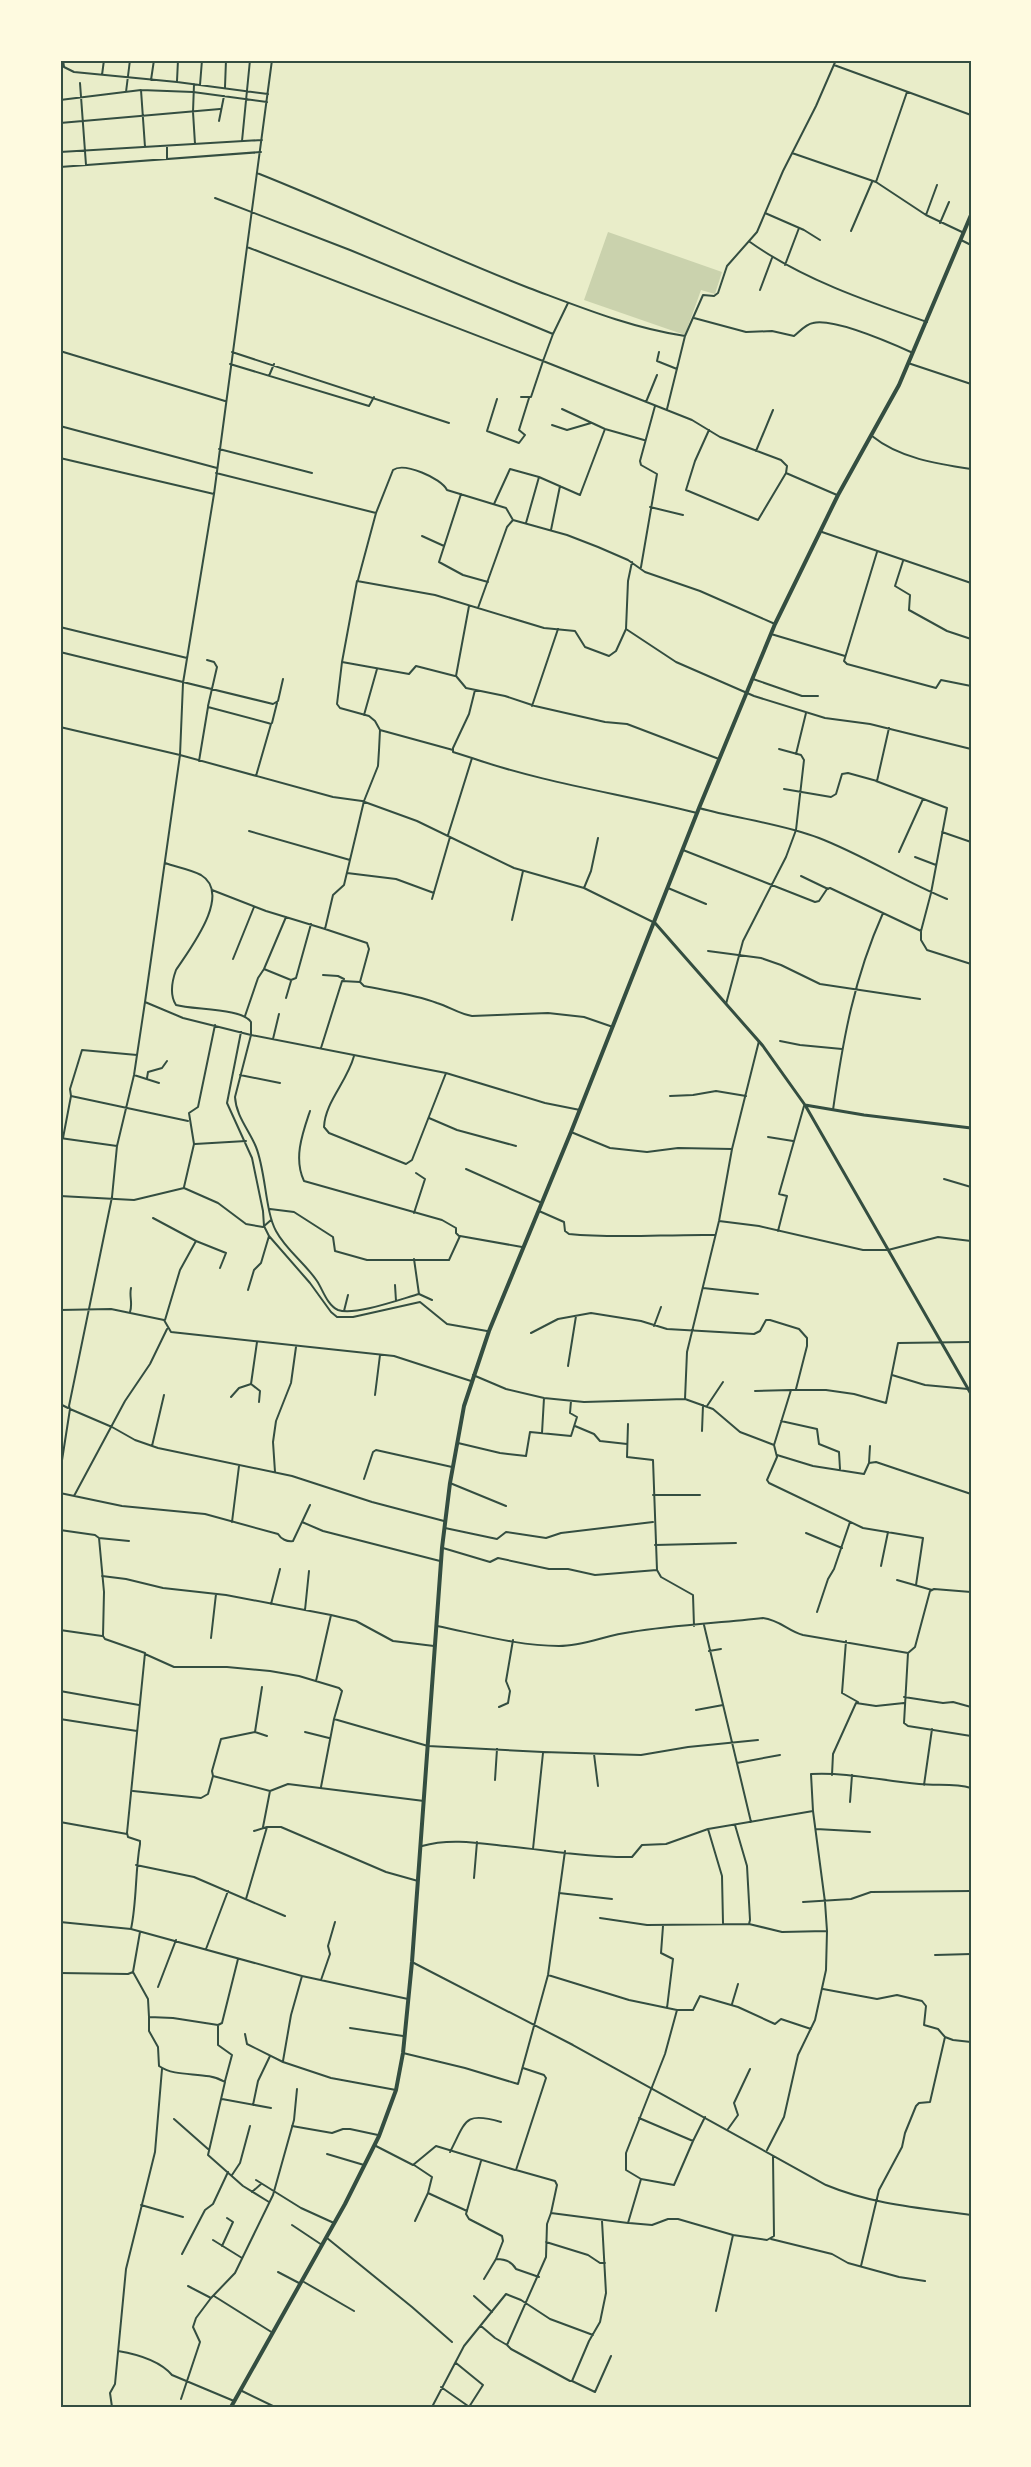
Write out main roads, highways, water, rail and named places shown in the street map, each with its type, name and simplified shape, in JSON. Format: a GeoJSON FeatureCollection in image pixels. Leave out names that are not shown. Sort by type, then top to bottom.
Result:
{"type":"FeatureCollection","features":[{"type":"Feature","properties":{"kind":"main road"},"geometry":{"type":"LineString","coordinates":[[231,2407],[335,2223],[379,2136],[396,2090],[409,1999],[422,1846],[442,1548],[456,1443],[473,1375],[614,1027],[696,813],[775,624],[819,531],[872,436],[909,363],[971,215]]}}]}
